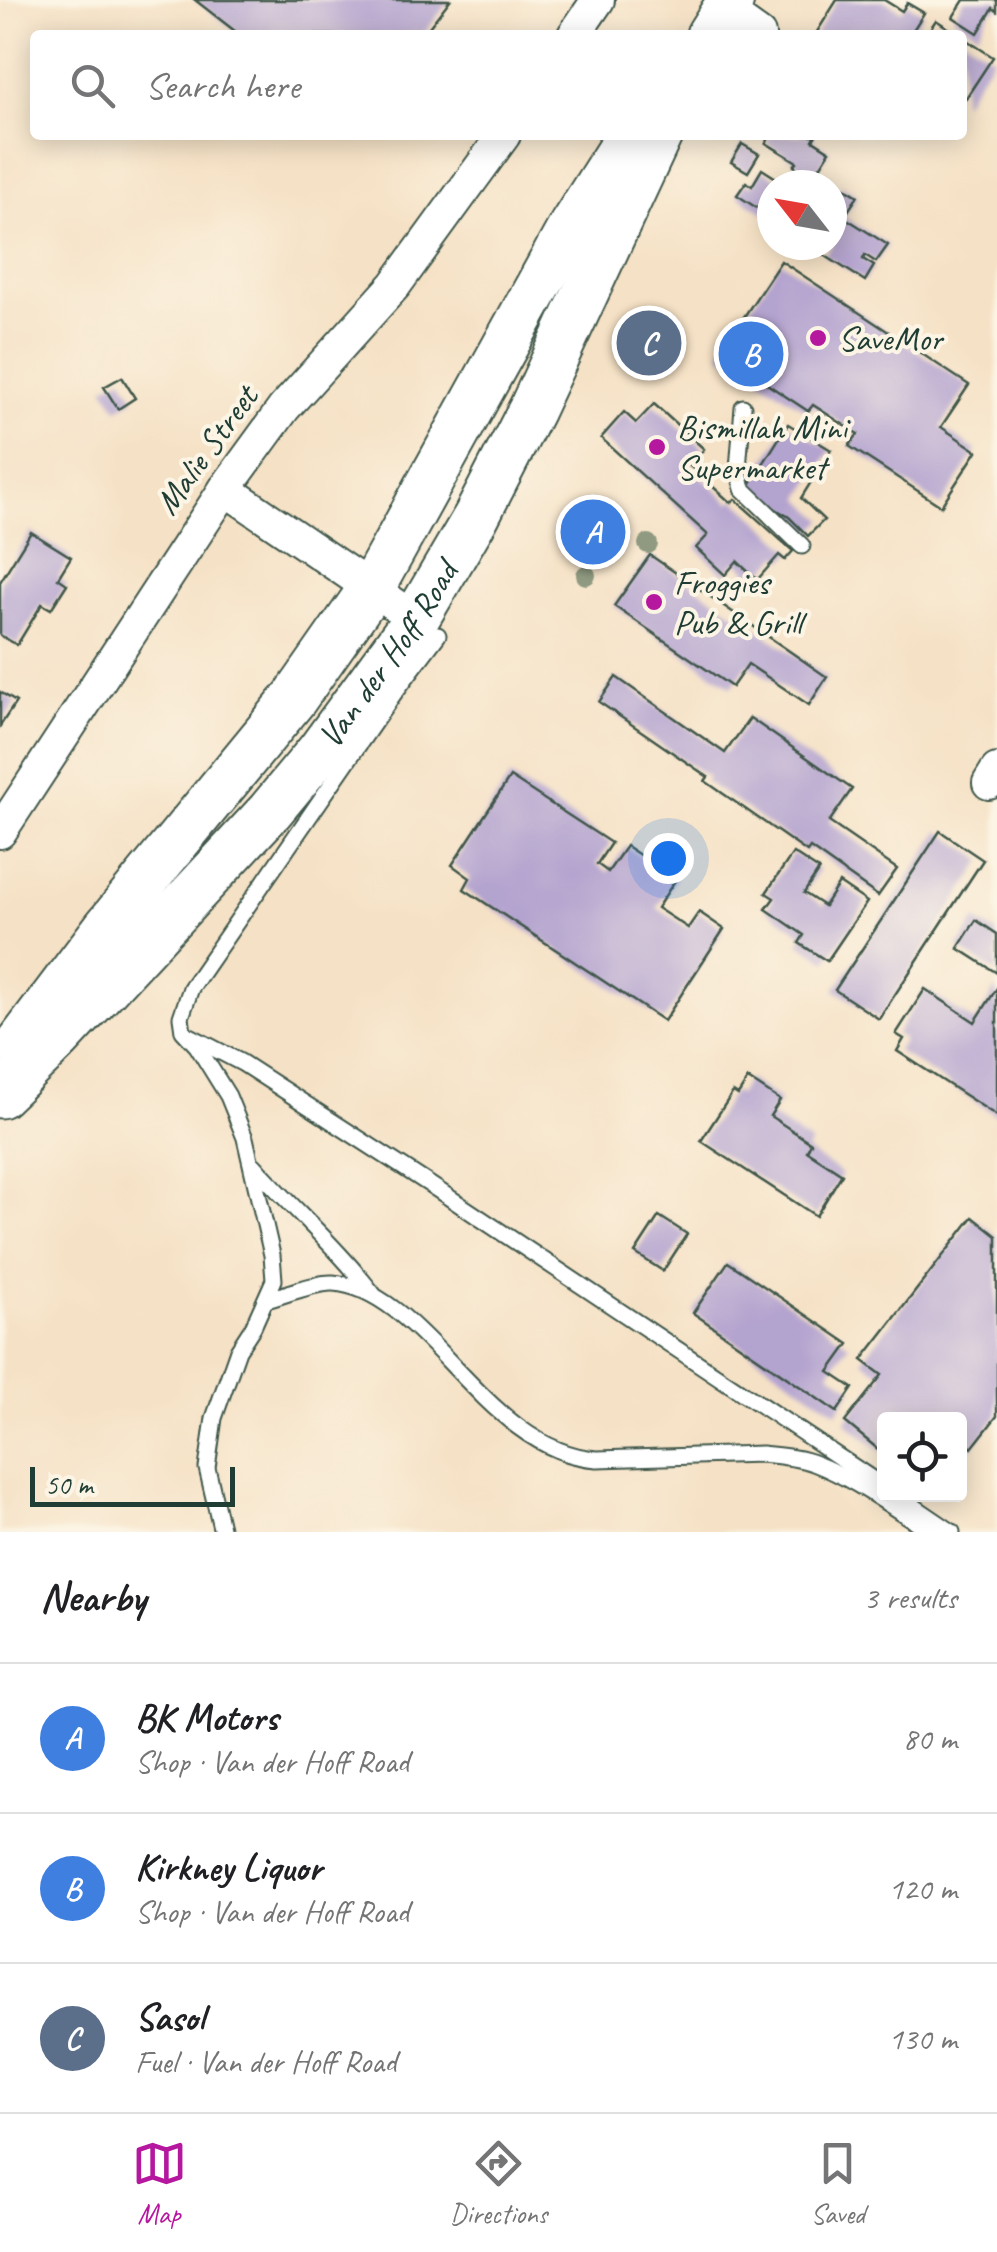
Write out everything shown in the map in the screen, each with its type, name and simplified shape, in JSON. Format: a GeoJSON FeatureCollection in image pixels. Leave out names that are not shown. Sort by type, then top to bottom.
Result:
{"type":"FeatureCollection","features":[{"type":"Feature","properties":{"kind":"main road","name":"Van der Hoff Road"},"geometry":{"type":"LineString","coordinates":[[0,1071],[106,928],[294,698],[371,589],[572,225],[626,140]]}},
{"type":"Feature","properties":{"kind":"main road","name":"Van der Hoff Road"},"geometry":{"type":"LineString","coordinates":[[0,1095],[57,1040],[270,811],[427,627],[657,140]]}},
{"type":"Feature","properties":{"kind":"street"},"geometry":{"type":"LineString","coordinates":[[577,30],[598,0]]}},
{"type":"Feature","properties":{"kind":"street","name":"Malie Street"},"geometry":{"type":"LineString","coordinates":[[0,832],[224,489],[284,408],[396,285],[500,140]]}},
{"type":"Feature","properties":{"kind":"street"},"geometry":{"type":"LineString","coordinates":[[224,489],[427,627]]}},
{"type":"Feature","properties":{"kind":"lane"},"geometry":{"type":"LineString","coordinates":[[743,407],[738,469],[743,489],[802,546]]}},
{"type":"Feature","properties":{"kind":"lane"},"geometry":{"type":"LineString","coordinates":[[222,1532],[206,1468],[214,1418],[238,1350],[274,1280],[272,1254],[251,1162],[228,1096],[197,1046],[182,1031],[181,1017],[191,988],[395,692],[427,627]]}},
{"type":"Feature","properties":{"kind":"lane"},"geometry":{"type":"LineString","coordinates":[[182,1031],[242,1063],[429,1184],[877,1482]]}},
{"type":"Feature","properties":{"kind":"lane"},"geometry":{"type":"LineString","coordinates":[[251,1162],[293,1209],[345,1256],[373,1294],[504,1416],[535,1438],[570,1456],[597,1459],[762,1454],[813,1462],[932,1532]]}},
{"type":"Feature","properties":{"kind":"lane"},"geometry":{"type":"LineString","coordinates":[[266,1300],[325,1283],[373,1294]]}},
{"type":"Feature","properties":{"kind":"lane"},"geometry":{"type":"LineString","coordinates":[[908,1502],[952,1532]]}},
{"type":"Feature","properties":{"kind":"building"},"geometry":{"type":"Polygon","coordinates":[[[195,0],[450,0],[427,30],[234,30],[195,0]]]}},
{"type":"Feature","properties":{"kind":"building"},"geometry":{"type":"Polygon","coordinates":[[[837,0],[884,0],[902,11],[907,3],[924,13],[913,30],[818,30],[837,0]]]}},
{"type":"Feature","properties":{"kind":"building"},"geometry":{"type":"Polygon","coordinates":[[[964,0],[997,0],[997,11],[993,8],[978,33],[953,17],[964,0]]]}},
{"type":"Feature","properties":{"kind":"building"},"geometry":{"type":"Polygon","coordinates":[[[936,20],[951,30],[929,30],[936,20]]]}},
{"type":"Feature","properties":{"kind":"building"},"geometry":{"type":"Polygon","coordinates":[[[967,40],[993,57],[967,96],[967,40]]]}},
{"type":"Feature","properties":{"kind":"building"},"geometry":{"type":"Polygon","coordinates":[[[768,140],[813,140],[830,151],[818,170],[800,170],[794,166],[797,162],[766,143],[768,140]]]}},
{"type":"Feature","properties":{"kind":"building"},"geometry":{"type":"Polygon","coordinates":[[[742,144],[759,154],[748,172],[731,162],[742,144]]]}},
{"type":"Feature","properties":{"kind":"building"},"geometry":{"type":"Polygon","coordinates":[[[757,178],[757,208],[737,195],[746,182],[752,186],[757,178]]]}},
{"type":"Feature","properties":{"kind":"building"},"geometry":{"type":"Polygon","coordinates":[[[847,189],[858,196],[847,212],[847,189]]]}},
{"type":"Feature","properties":{"kind":"building"},"geometry":{"type":"Polygon","coordinates":[[[847,219],[888,245],[876,262],[865,255],[863,259],[874,266],[865,281],[832,260],[847,260],[847,219]]]}},
{"type":"Feature","properties":{"kind":"building"},"geometry":{"type":"Polygon","coordinates":[[[781,261],[969,385],[941,427],[977,451],[941,506],[849,446],[858,434],[813,405],[808,411],[720,353],[781,261]]]}},
{"type":"Feature","properties":{"kind":"building"},"geometry":{"type":"Polygon","coordinates":[[[122,377],[135,398],[118,409],[104,387],[122,377]]]}},
{"type":"Feature","properties":{"kind":"building"},"geometry":{"type":"Polygon","coordinates":[[[654,404],[704,449],[690,466],[731,503],[735,499],[793,551],[785,560],[779,555],[757,580],[737,561],[725,575],[696,548],[708,535],[601,438],[624,412],[636,423],[654,404]]]}},
{"type":"Feature","properties":{"kind":"building"},"geometry":{"type":"Polygon","coordinates":[[[788,424],[831,450],[801,498],[824,520],[808,536],[789,517],[746,491],[788,424]]]}},
{"type":"Feature","properties":{"kind":"building"},"geometry":{"type":"Polygon","coordinates":[[[31,532],[71,557],[58,578],[67,584],[51,609],[42,604],[17,645],[0,635],[0,582],[31,532]]]}},
{"type":"Feature","properties":{"kind":"building"},"geometry":{"type":"Polygon","coordinates":[[[650,555],[827,677],[809,705],[748,664],[732,687],[614,606],[650,555]]]}},
{"type":"Feature","properties":{"kind":"building"},"geometry":{"type":"Polygon","coordinates":[[[616,677],[725,753],[750,718],[852,789],[829,822],[897,869],[878,896],[810,848],[807,852],[599,702],[616,677]]]}},
{"type":"Feature","properties":{"kind":"building"},"geometry":{"type":"Polygon","coordinates":[[[0,692],[16,702],[0,726],[0,692]]]}},
{"type":"Feature","properties":{"kind":"building"},"geometry":{"type":"Polygon","coordinates":[[[510,777],[611,843],[597,864],[608,872],[626,846],[676,879],[657,908],[688,928],[699,912],[724,929],[664,1021],[464,889],[470,878],[452,865],[510,777]]]}},
{"type":"Feature","properties":{"kind":"building"},"geometry":{"type":"Polygon","coordinates":[[[940,831],[983,860],[879,1019],[835,990],[940,831]]]}},
{"type":"Feature","properties":{"kind":"building"},"geometry":{"type":"Polygon","coordinates":[[[793,853],[819,870],[804,893],[824,906],[839,883],[867,902],[827,961],[799,943],[804,935],[766,909],[774,898],[766,893],[793,853]]]}},
{"type":"Feature","properties":{"kind":"building"},"geometry":{"type":"Polygon","coordinates":[[[976,920],[997,934],[997,973],[958,948],[976,920]]]}},
{"type":"Feature","properties":{"kind":"building"},"geometry":{"type":"Polygon","coordinates":[[[997,988],[997,1116],[897,1051],[904,1039],[896,1034],[925,989],[975,1022],[997,988]]]}},
{"type":"Feature","properties":{"kind":"building"},"geometry":{"type":"Polygon","coordinates":[[[748,1079],[780,1100],[770,1116],[811,1143],[807,1151],[842,1174],[816,1216],[701,1141],[733,1092],[738,1095],[748,1079]]]}},
{"type":"Feature","properties":{"kind":"building"},"geometry":{"type":"Polygon","coordinates":[[[659,1216],[687,1234],[663,1271],[635,1253],[659,1216]]]}},
{"type":"Feature","properties":{"kind":"building"},"geometry":{"type":"Polygon","coordinates":[[[973,1217],[997,1236],[997,1416],[972,1448],[967,1444],[967,1412],[877,1412],[877,1448],[845,1422],[882,1375],[862,1360],[973,1217]]]}},
{"type":"Feature","properties":{"kind":"building"},"geometry":{"type":"Polygon","coordinates":[[[728,1262],[849,1344],[829,1372],[853,1388],[837,1412],[693,1313],[728,1262]]]}},
{"type":"Feature","properties":{"kind":"place","name":"SaveMor"},"geometry":{"type":"Point","coordinates":[818,338]}},
{"type":"Feature","properties":{"kind":"place","name":"Sasol"},"geometry":{"type":"Point","coordinates":[649,343]}},
{"type":"Feature","properties":{"kind":"place","name":"Kirkney Liquor"},"geometry":{"type":"Point","coordinates":[751,354]}},
{"type":"Feature","properties":{"kind":"place","name":"Bismillah Mini Supermarket"},"geometry":{"type":"Point","coordinates":[657,447]}},
{"type":"Feature","properties":{"kind":"place","name":"BK Motors"},"geometry":{"type":"Point","coordinates":[593,532]}},
{"type":"Feature","properties":{"kind":"place","name":"Froggies Pub & Grill"},"geometry":{"type":"Point","coordinates":[654,602]}}]}
